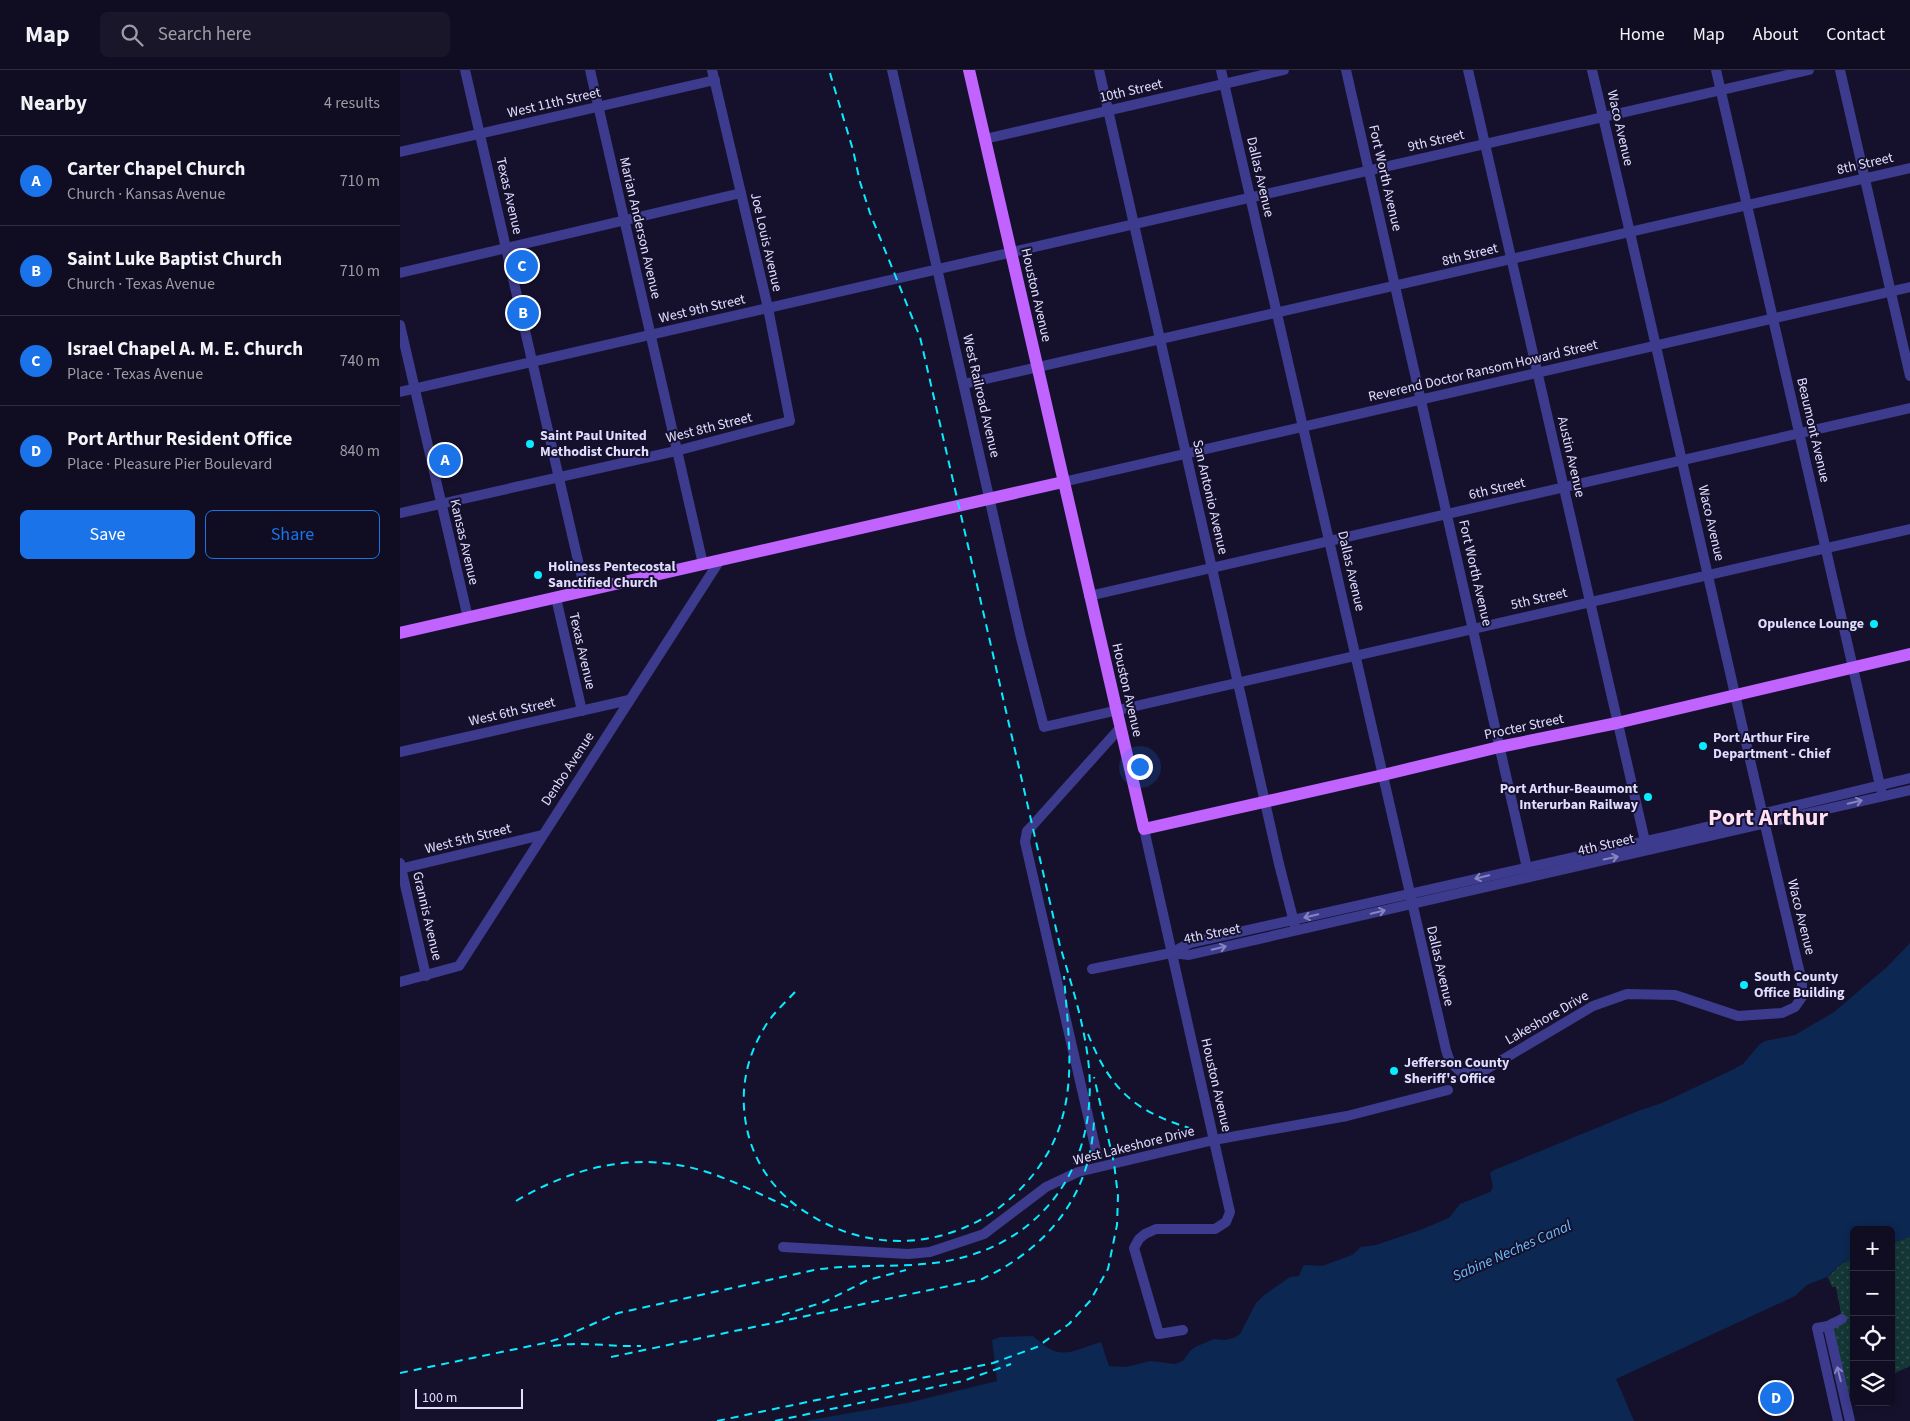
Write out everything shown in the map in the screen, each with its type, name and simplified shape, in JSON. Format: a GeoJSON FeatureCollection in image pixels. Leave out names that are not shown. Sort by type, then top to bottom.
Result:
{"type":"FeatureCollection","features":[{"type":"Feature","properties":{"kind":"main road","name":"Houston Avenue"},"geometry":{"type":"LineString","coordinates":[[969,70],[1144,829]]}},
{"type":"Feature","properties":{"kind":"main road"},"geometry":{"type":"LineString","coordinates":[[400,633],[1063,482]]}},
{"type":"Feature","properties":{"kind":"main road","name":"Procter Street"},"geometry":{"type":"LineString","coordinates":[[1144,829],[1383,776],[1500,747],[1617,723],[1910,654]]}},
{"type":"Feature","properties":{"kind":"street","name":"Texas Avenue"},"geometry":{"type":"LineString","coordinates":[[465,70],[585,591]]}},
{"type":"Feature","properties":{"kind":"street","name":"Marian Anderson Avenue"},"geometry":{"type":"LineString","coordinates":[[590,70],[702,564]]}},
{"type":"Feature","properties":{"kind":"street","name":"West Railroad Avenue"},"geometry":{"type":"LineString","coordinates":[[892,70],[1021,638],[1044,727],[1116,710]]}},
{"type":"Feature","properties":{"kind":"street","name":"San Antonio Avenue"},"geometry":{"type":"LineString","coordinates":[[1099,70],[1265,803],[1295,925]]}},
{"type":"Feature","properties":{"kind":"street","name":"Dallas Avenue"},"geometry":{"type":"LineString","coordinates":[[1221,70],[1446,1050],[1450,1062],[1462,1073]]}},
{"type":"Feature","properties":{"kind":"street","name":"10th Street"},"geometry":{"type":"LineString","coordinates":[[985,139],[1284,70]]}},
{"type":"Feature","properties":{"kind":"street","name":"Fort Worth Avenue"},"geometry":{"type":"LineString","coordinates":[[1346,70],[1528,872]]}},
{"type":"Feature","properties":{"kind":"street","name":"Austin Avenue"},"geometry":{"type":"LineString","coordinates":[[1468,70],[1645,846]]}},
{"type":"Feature","properties":{"kind":"street","name":"Waco Avenue"},"geometry":{"type":"LineString","coordinates":[[1592,70],[1802,982]]}},
{"type":"Feature","properties":{"kind":"street","name":"Beaumont Avenue"},"geometry":{"type":"LineString","coordinates":[[1716,70],[1882,796]]}},
{"type":"Feature","properties":{"kind":"street","name":"9th Street"},"geometry":{"type":"LineString","coordinates":[[1011,253],[1809,70]]}},
{"type":"Feature","properties":{"kind":"street"},"geometry":{"type":"LineString","coordinates":[[1840,70],[1910,376]]}},
{"type":"Feature","properties":{"kind":"street","name":"West 11th Street"},"geometry":{"type":"LineString","coordinates":[[400,152],[598,107],[713,75]]}},
{"type":"Feature","properties":{"kind":"street","name":"Joe Louis Avenue"},"geometry":{"type":"LineString","coordinates":[[713,75],[768,308],[790,421]]}},
{"type":"Feature","properties":{"kind":"street","name":"8th Street"},"geometry":{"type":"LineString","coordinates":[[1037,367],[1910,168]]}},
{"type":"Feature","properties":{"kind":"street"},"geometry":{"type":"LineString","coordinates":[[400,272],[741,193]]}},
{"type":"Feature","properties":{"kind":"street","name":"West 9th Street"},"geometry":{"type":"LineString","coordinates":[[400,392],[862,285],[1011,253]]}},
{"type":"Feature","properties":{"kind":"street","name":"Reverend Doctor Ransom Howard Street"},"geometry":{"type":"LineString","coordinates":[[1063,482],[1910,288]]}},
{"type":"Feature","properties":{"kind":"street","name":"Kansas Avenue"},"geometry":{"type":"LineString","coordinates":[[400,325],[468,618]]}},
{"type":"Feature","properties":{"kind":"street"},"geometry":{"type":"LineString","coordinates":[[964,384],[1037,367]]}},
{"type":"Feature","properties":{"kind":"street","name":"6th Street"},"geometry":{"type":"LineString","coordinates":[[1089,596],[1910,408]]}},
{"type":"Feature","properties":{"kind":"street","name":"West 8th Street"},"geometry":{"type":"LineString","coordinates":[[400,513],[676,451],[790,421]]}},
{"type":"Feature","properties":{"kind":"street","name":"5th Street"},"geometry":{"type":"LineString","coordinates":[[1116,710],[1910,529]]}},
{"type":"Feature","properties":{"kind":"street","name":"Denbo Avenue"},"geometry":{"type":"LineString","coordinates":[[400,982],[459,966],[720,560]]}},
{"type":"Feature","properties":{"kind":"street","name":"Texas Avenue"},"geometry":{"type":"LineString","coordinates":[[556,598],[582,710]]}},
{"type":"Feature","properties":{"kind":"street","name":"West 6th Street"},"geometry":{"type":"LineString","coordinates":[[400,752],[630,700]]}},
{"type":"Feature","properties":{"kind":"street"},"geometry":{"type":"LineString","coordinates":[[1096,1155],[1024,842],[1027,832],[1032,826],[1120,728]]}},
{"type":"Feature","properties":{"kind":"street","name":"4th Street"},"geometry":{"type":"LineString","coordinates":[[1092,970],[1171,953],[1189,955],[1409,893],[1528,872],[1645,846],[1763,818],[1910,778]]}},
{"type":"Feature","properties":{"kind":"street","name":"4th Street"},"geometry":{"type":"LineString","coordinates":[[1763,818],[1910,790]]}},
{"type":"Feature","properties":{"kind":"street","name":"Houston Avenue"},"geometry":{"type":"LineString","coordinates":[[1144,829],[1230,1212],[1226,1222],[1216,1229],[1156,1229],[1139,1239],[1134,1248],[1159,1334],[1183,1330]]}},
{"type":"Feature","properties":{"kind":"street","name":"West 5th Street"},"geometry":{"type":"LineString","coordinates":[[400,867],[542,835]]}},
{"type":"Feature","properties":{"kind":"street","name":"Grannis Avenue"},"geometry":{"type":"LineString","coordinates":[[400,867],[426,976]]}},
{"type":"Feature","properties":{"kind":"street","name":"4th Street"},"geometry":{"type":"LineString","coordinates":[[1295,925],[1412,904],[1528,872]]}},
{"type":"Feature","properties":{"kind":"street","name":"Lakeshore Drive"},"geometry":{"type":"LineString","coordinates":[[1462,1073],[1480,1073],[1593,1006],[1627,994],[1675,995],[1738,1016],[1782,1013],[1795,1007],[1802,997],[1802,982]]}},
{"type":"Feature","properties":{"kind":"street"},"geometry":{"type":"LineString","coordinates":[[1214,1140],[1347,1116],[1448,1090]]}},
{"type":"Feature","properties":{"kind":"street","name":"West Lakeshore Drive"},"geometry":{"type":"LineString","coordinates":[[783,1247],[908,1254],[930,1252],[984,1234],[1046,1187],[1078,1172],[1214,1140]]}},
{"type":"Feature","properties":{"kind":"street"},"geometry":{"type":"LineString","coordinates":[[1838,1421],[1817,1328],[1828,1326],[1842,1319]]}},
{"type":"Feature","properties":{"kind":"street"},"geometry":{"type":"LineString","coordinates":[[1828,1326],[1850,1421]]}},
{"type":"Feature","properties":{"kind":"green space"},"geometry":{"type":"Polygon","coordinates":[[[1910,1237],[1910,1366],[1895,1373],[1895,1271],[1895,1242],[1910,1237]]]}},
{"type":"Feature","properties":{"kind":"green space"},"geometry":{"type":"Polygon","coordinates":[[[1850,1260],[1850,1394],[1847,1395],[1829,1319],[1837,1317],[1841,1313],[1836,1287],[1832,1287],[1828,1277],[1841,1264],[1850,1260]]]}},
{"type":"Feature","properties":{"kind":"water","name":"Sabine Neches Canal"},"geometry":{"type":"Polygon","coordinates":[[[1910,943],[1910,1237],[1895,1242],[1895,1226],[1850,1226],[1850,1260],[1841,1264],[1827,1277],[1807,1285],[1795,1296],[1616,1379],[1634,1421],[805,1421],[907,1403],[997,1381],[992,1340],[1000,1337],[1033,1336],[1058,1352],[1072,1351],[1101,1342],[1109,1366],[1126,1367],[1150,1361],[1175,1364],[1183,1361],[1195,1347],[1214,1339],[1225,1340],[1240,1334],[1256,1303],[1290,1277],[1299,1276],[1303,1266],[1322,1266],[1352,1255],[1361,1247],[1376,1245],[1449,1218],[1460,1204],[1490,1192],[1493,1187],[1490,1173],[1494,1170],[1662,1103],[1730,1071],[1743,1064],[1759,1045],[1765,1041],[1795,1035],[1834,1012],[1887,967],[1910,943]]]}},
{"type":"Feature","properties":{"kind":"railway"},"geometry":{"type":"LineString","coordinates":[[400,1373],[545,1343],[618,1313],[814,1270],[930,1263],[947,1261],[981,1252],[1011,1237],[1037,1218],[1057,1194],[1073,1167],[1084,1137],[1089,1103],[1089,1068],[1078,1006],[1060,946],[920,337],[870,213],[829,70]]}},
{"type":"Feature","properties":{"kind":"railway"},"geometry":{"type":"LineString","coordinates":[[795,992],[766,1025],[752,1052],[744,1087],[744,1112],[749,1139],[754,1152],[768,1178],[788,1199],[812,1216],[835,1228],[858,1236],[907,1241],[931,1238],[955,1231],[978,1221],[1011,1198],[1031,1178],[1047,1154],[1059,1129],[1067,1098],[1069,1081],[1069,1046],[1064,976]]}},
{"type":"Feature","properties":{"kind":"railway"},"geometry":{"type":"LineString","coordinates":[[1088,1034],[1106,1071],[1128,1097],[1157,1116],[1196,1130]]}},
{"type":"Feature","properties":{"kind":"railway"},"geometry":{"type":"LineString","coordinates":[[717,1421],[993,1363],[1037,1347],[1069,1324],[1090,1301],[1108,1269],[1117,1225],[1118,1196],[1114,1163],[1094,1077]]}},
{"type":"Feature","properties":{"kind":"railway"},"geometry":{"type":"LineString","coordinates":[[611,1357],[982,1279],[1027,1252],[1046,1235],[1062,1216],[1075,1195],[1085,1172],[1091,1147],[1094,1120]]}},
{"type":"Feature","properties":{"kind":"railway"},"geometry":{"type":"LineString","coordinates":[[516,1201],[562,1178],[586,1170],[634,1162],[684,1166],[710,1173],[794,1210]]}},
{"type":"Feature","properties":{"kind":"railway"},"geometry":{"type":"LineString","coordinates":[[782,1315],[824,1302],[868,1280],[906,1270]]}},
{"type":"Feature","properties":{"kind":"railway"},"geometry":{"type":"LineString","coordinates":[[553,1346],[575,1344],[641,1346]]}},
{"type":"Feature","properties":{"kind":"railway"},"geometry":{"type":"LineString","coordinates":[[775,1421],[963,1381],[1011,1364]]}},
{"type":"Feature","properties":{"kind":"place","name":"Israel Chapel A. M. E. Church"},"geometry":{"type":"Point","coordinates":[522,266]}},
{"type":"Feature","properties":{"kind":"place","name":"Saint Luke Baptist Church"},"geometry":{"type":"Point","coordinates":[523,313]}},
{"type":"Feature","properties":{"kind":"place","name":"Saint Paul United Methodist Church"},"geometry":{"type":"Point","coordinates":[530,444]}},
{"type":"Feature","properties":{"kind":"place","name":"Carter Chapel Church"},"geometry":{"type":"Point","coordinates":[445,460]}},
{"type":"Feature","properties":{"kind":"place","name":"Holiness Pentecostal Sanctified Church"},"geometry":{"type":"Point","coordinates":[538,575]}},
{"type":"Feature","properties":{"kind":"place","name":"Opulence Lounge"},"geometry":{"type":"Point","coordinates":[1874,624]}},
{"type":"Feature","properties":{"kind":"place","name":"Port Arthur Fire Department - Chief"},"geometry":{"type":"Point","coordinates":[1703,746]}},
{"type":"Feature","properties":{"kind":"place","name":"Port Arthur-Beaumont Interurban Railway"},"geometry":{"type":"Point","coordinates":[1648,797]}},
{"type":"Feature","properties":{"kind":"place","name":"South County Office Building"},"geometry":{"type":"Point","coordinates":[1744,985]}},
{"type":"Feature","properties":{"kind":"place","name":"Jefferson County Sheriff's Office"},"geometry":{"type":"Point","coordinates":[1394,1071]}},
{"type":"Feature","properties":{"kind":"place","name":"Port Arthur Resident Office"},"geometry":{"type":"Point","coordinates":[1776,1398]}},
{"type":"Feature","properties":{"kind":"district","name":"Port Arthur"},"geometry":{"type":"Point","coordinates":[1768,817]}}]}
